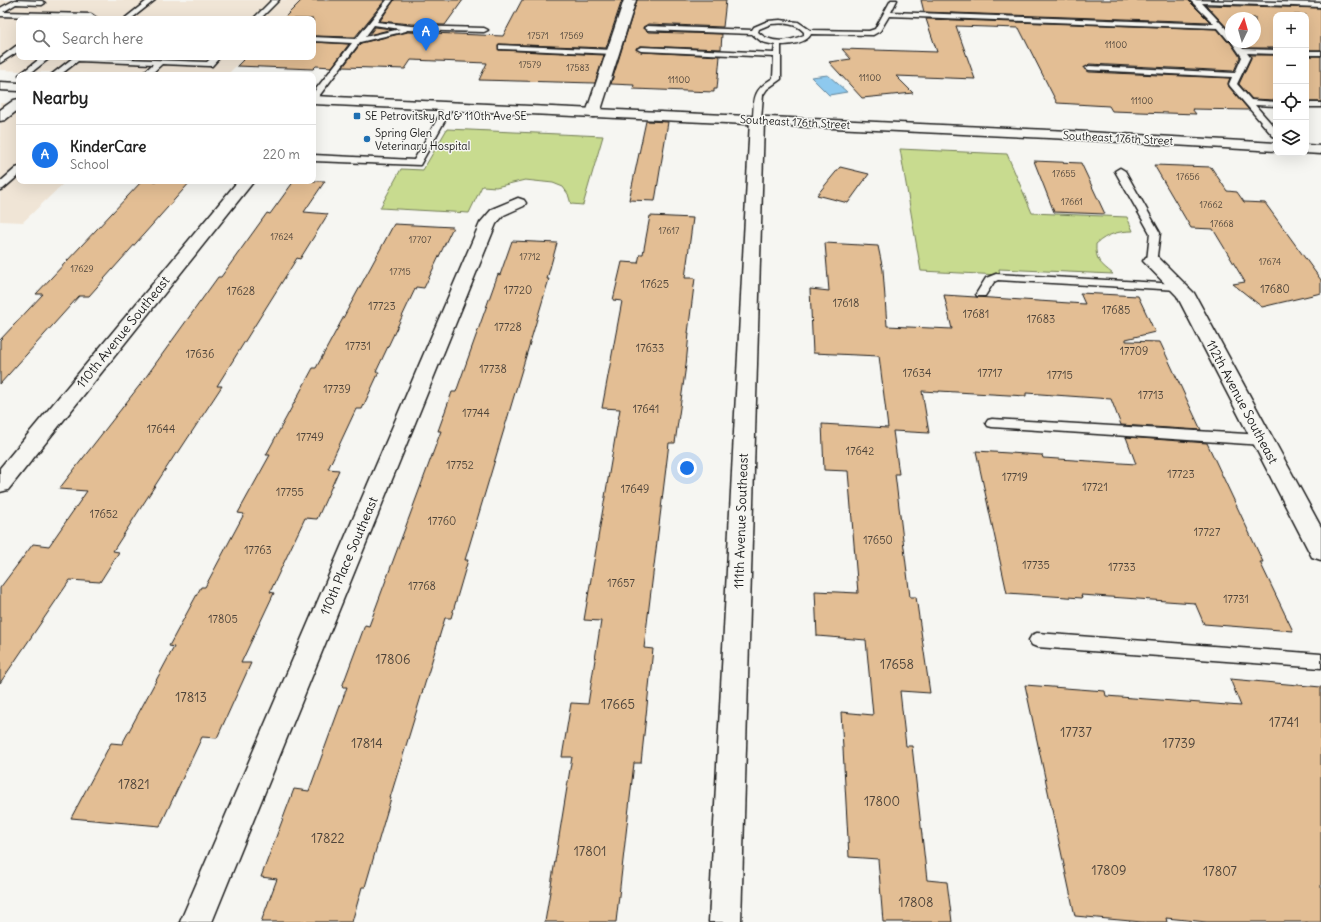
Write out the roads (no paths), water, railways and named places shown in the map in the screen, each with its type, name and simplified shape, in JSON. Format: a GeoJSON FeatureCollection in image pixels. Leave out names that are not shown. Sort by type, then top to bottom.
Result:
{"type":"FeatureCollection","features":[{"type":"Feature","properties":{"kind":"street"},"geometry":{"type":"LineString","coordinates":[[593,113],[630,0]]}},
{"type":"Feature","properties":{"kind":"street","name":"Southeast 176th Street"},"geometry":{"type":"LineString","coordinates":[[316,99],[1110,137],[1273,147]]}},
{"type":"Feature","properties":{"kind":"street"},"geometry":{"type":"LineString","coordinates":[[2,115],[16,105]]}},
{"type":"Feature","properties":{"kind":"street","name":"111th Avenue Southeast"},"geometry":{"type":"LineString","coordinates":[[725,922],[757,120]]}},
{"type":"Feature","properties":{"kind":"street"},"geometry":{"type":"LineString","coordinates":[[1309,149],[1321,150]]}},
{"type":"Feature","properties":{"kind":"street","name":"110th Avenue Southeast"},"geometry":{"type":"LineString","coordinates":[[0,484],[244,184]]}},
{"type":"Feature","properties":{"kind":"street","name":"110th Place Southeast"},"geometry":{"type":"LineString","coordinates":[[196,922],[488,223],[498,212],[518,203]]}},
{"type":"Feature","properties":{"kind":"street","name":"112th Avenue Southeast"},"geometry":{"type":"LineString","coordinates":[[1152,261],[1185,293],[1321,550]]}},
{"type":"Feature","properties":{"kind":"lane"},"geometry":{"type":"LineString","coordinates":[[131,16],[152,0]]}},
{"type":"Feature","properties":{"kind":"lane"},"geometry":{"type":"LineString","coordinates":[[259,16],[276,0]]}},
{"type":"Feature","properties":{"kind":"lane"},"geometry":{"type":"LineString","coordinates":[[316,95],[390,0]]}},
{"type":"Feature","properties":{"kind":"lane"},"geometry":{"type":"LineString","coordinates":[[754,32],[761,24],[779,22],[799,25],[805,28],[808,32],[870,33],[878,30],[894,0]]}},
{"type":"Feature","properties":{"kind":"lane"},"geometry":{"type":"LineString","coordinates":[[1194,1],[1321,6]]}},
{"type":"Feature","properties":{"kind":"lane"},"geometry":{"type":"LineString","coordinates":[[1194,1],[1225,31]]}},
{"type":"Feature","properties":{"kind":"lane"},"geometry":{"type":"LineString","coordinates":[[0,12],[15,2],[42,3]]}},
{"type":"Feature","properties":{"kind":"lane"},"geometry":{"type":"LineString","coordinates":[[0,12],[91,16]]}},
{"type":"Feature","properties":{"kind":"lane"},"geometry":{"type":"LineString","coordinates":[[887,14],[1220,26]]}},
{"type":"Feature","properties":{"kind":"lane"},"geometry":{"type":"LineString","coordinates":[[372,23],[411,28],[484,30]]}},
{"type":"Feature","properties":{"kind":"lane"},"geometry":{"type":"LineString","coordinates":[[316,40],[357,41],[411,28]]}},
{"type":"Feature","properties":{"kind":"lane"},"geometry":{"type":"LineString","coordinates":[[648,28],[754,32],[757,36],[763,39],[779,42],[793,42],[802,40],[807,36],[808,32]]}},
{"type":"Feature","properties":{"kind":"lane"},"geometry":{"type":"LineString","coordinates":[[757,120],[760,91],[763,87],[777,79],[779,42]]}},
{"type":"Feature","properties":{"kind":"lane"},"geometry":{"type":"LineString","coordinates":[[502,47],[613,52]]}},
{"type":"Feature","properties":{"kind":"lane"},"geometry":{"type":"LineString","coordinates":[[1240,48],[1246,57],[1233,84],[1273,130]]}},
{"type":"Feature","properties":{"kind":"lane"},"geometry":{"type":"LineString","coordinates":[[641,49],[778,55]]}},
{"type":"Feature","properties":{"kind":"lane"},"geometry":{"type":"LineString","coordinates":[[0,61],[16,50]]}},
{"type":"Feature","properties":{"kind":"lane"},"geometry":{"type":"LineString","coordinates":[[1243,51],[1273,52]]}},
{"type":"Feature","properties":{"kind":"lane"},"geometry":{"type":"LineString","coordinates":[[1309,53],[1321,53]]}},
{"type":"Feature","properties":{"kind":"lane"},"geometry":{"type":"LineString","coordinates":[[27,72],[43,60]]}},
{"type":"Feature","properties":{"kind":"lane"},"geometry":{"type":"LineString","coordinates":[[59,72],[74,60]]}},
{"type":"Feature","properties":{"kind":"lane"},"geometry":{"type":"LineString","coordinates":[[118,60],[209,64],[213,60]]}},
{"type":"Feature","properties":{"kind":"lane"},"geometry":{"type":"LineString","coordinates":[[148,72],[160,62]]}},
{"type":"Feature","properties":{"kind":"lane"},"geometry":{"type":"LineString","coordinates":[[1089,68],[1238,75]]}},
{"type":"Feature","properties":{"kind":"lane"},"geometry":{"type":"LineString","coordinates":[[1249,102],[1273,104]]}},
{"type":"Feature","properties":{"kind":"lane"},"geometry":{"type":"LineString","coordinates":[[1309,105],[1321,105]]}},
{"type":"Feature","properties":{"kind":"lane"},"geometry":{"type":"LineString","coordinates":[[316,158],[417,163],[449,106]]}},
{"type":"Feature","properties":{"kind":"lane"},"geometry":{"type":"LineString","coordinates":[[1120,171],[1155,233],[1152,261]]}},
{"type":"Feature","properties":{"kind":"lane"},"geometry":{"type":"LineString","coordinates":[[0,187],[16,173]]}},
{"type":"Feature","properties":{"kind":"lane"},"geometry":{"type":"LineString","coordinates":[[981,294],[990,280],[996,277],[1179,287]]}},
{"type":"Feature","properties":{"kind":"lane"},"geometry":{"type":"LineString","coordinates":[[992,423],[1263,440]]}},
{"type":"Feature","properties":{"kind":"lane"},"geometry":{"type":"LineString","coordinates":[[1037,640],[1321,661]]}},
{"type":"Feature","properties":{"kind":"water"},"geometry":{"type":"Polygon","coordinates":[[[828,75],[847,92],[829,95],[811,77],[828,75]]]}},
{"type":"Feature","properties":{"kind":"place","name":"KinderCare"},"geometry":{"type":"Point","coordinates":[426,51]}},
{"type":"Feature","properties":{"kind":"place","name":"SE Petrovitsky Rd & 110th Ave SE"},"geometry":{"type":"Point","coordinates":[357,116]}},
{"type":"Feature","properties":{"kind":"place","name":"Spring Glen Veterinary Hospital"},"geometry":{"type":"Point","coordinates":[367,139]}}]}
